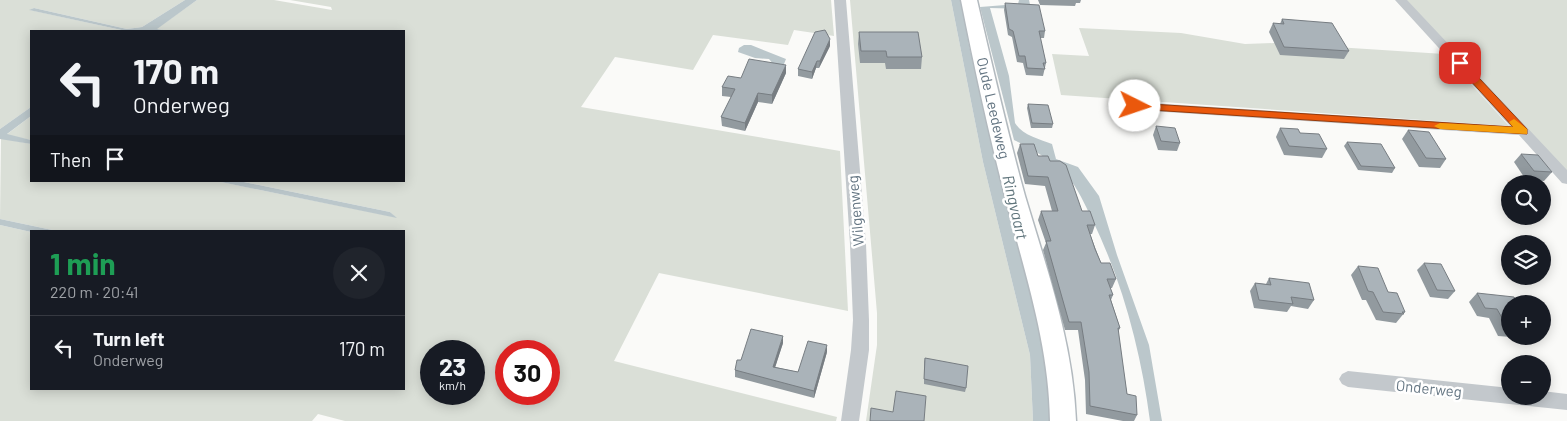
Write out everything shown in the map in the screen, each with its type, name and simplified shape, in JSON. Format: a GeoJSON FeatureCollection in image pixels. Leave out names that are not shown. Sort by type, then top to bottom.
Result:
{"type":"FeatureCollection","features":[{"type":"Feature","properties":{"kind":"street","name":"Wilgenweg"},"geometry":{"type":"LineString","coordinates":[[840,0],[858,244],[861,320],[859,358],[850,421]]}},
{"type":"Feature","properties":{"kind":"street","name":"Oude Leedeweg"},"geometry":{"type":"LineString","coordinates":[[969,0],[1014,192],[1058,354],[1063,383],[1063,421]]}},
{"type":"Feature","properties":{"kind":"street"},"geometry":{"type":"LineString","coordinates":[[1401,0],[1567,179]]}},
{"type":"Feature","properties":{"kind":"street"},"geometry":{"type":"LineString","coordinates":[[1135,106],[1523,132]]}},
{"type":"Feature","properties":{"kind":"street","name":"Onderweg"},"geometry":{"type":"LineString","coordinates":[[1348,379],[1501,395]]}},
{"type":"Feature","properties":{"kind":"street","name":"Onderweg"},"geometry":{"type":"LineString","coordinates":[[1551,400],[1567,402]]}},
{"type":"Feature","properties":{"kind":"shaded area"},"geometry":{"type":"Polygon","coordinates":[[[0,0],[185,0],[142,27],[127,29],[34,8],[30,10],[121,30],[30,30],[30,108],[0,129],[0,0]]]}},
{"type":"Feature","properties":{"kind":"shaded area"},"geometry":{"type":"Polygon","coordinates":[[[185,0],[197,0],[157,29],[163,30],[121,30],[29,10],[34,8],[127,29],[142,27],[185,0]]]}},
{"type":"Feature","properties":{"kind":"shaded area"},"geometry":{"type":"Polygon","coordinates":[[[197,0],[274,0],[332,10],[331,7],[290,0],[831,0],[834,36],[794,30],[788,45],[713,35],[693,70],[615,57],[581,107],[840,151],[848,311],[659,273],[614,361],[837,417],[836,421],[345,421],[318,414],[312,421],[0,421],[0,225],[30,232],[30,390],[405,390],[405,230],[52,230],[0,219],[1,138],[30,144],[30,182],[221,182],[395,217],[390,212],[244,182],[405,182],[405,30],[156,29],[197,0]]]}},
{"type":"Feature","properties":{"kind":"shaded area"},"geometry":{"type":"Polygon","coordinates":[[[850,0],[951,0],[983,162],[1030,355],[1033,421],[866,421],[877,345],[877,313],[850,0]]]}},
{"type":"Feature","properties":{"kind":"shaded area"},"geometry":{"type":"Polygon","coordinates":[[[951,0],[961,0],[969,45],[1011,221],[1051,371],[1053,421],[1033,421],[1030,355],[983,162],[951,0]]]}},
{"type":"Feature","properties":{"kind":"shaded area"},"geometry":{"type":"Polygon","coordinates":[[[1019,0],[1029,0],[1031,9],[990,8],[1009,76],[1015,123],[1026,134],[1052,144],[1056,159],[1078,167],[1099,196],[1117,255],[1149,345],[1162,421],[1150,421],[1142,369],[1122,293],[1103,243],[1081,197],[1067,176],[1055,165],[1036,151],[1014,140],[980,7],[1018,4],[1019,0]]]}},
{"type":"Feature","properties":{"kind":"shaded area"},"geometry":{"type":"Polygon","coordinates":[[[1406,0],[1567,0],[1567,173],[1406,0]]]}},
{"type":"Feature","properties":{"kind":"shaded area"},"geometry":{"type":"Polygon","coordinates":[[[1079,28],[1181,33],[1245,44],[1274,43],[1444,54],[1509,126],[1061,95],[1052,54],[1089,56],[1079,28]]]}},
{"type":"Feature","properties":{"kind":"shaded area"},"geometry":{"type":"Polygon","coordinates":[[[744,45],[751,45],[786,59],[784,64],[774,65],[769,59],[755,58],[738,52],[739,48],[744,45]]]}},
{"type":"Feature","properties":{"kind":"shaded area"},"geometry":{"type":"Polygon","coordinates":[[[30,108],[30,117],[7,134],[30,140],[30,144],[0,139],[0,129],[30,108]]]}},
{"type":"Feature","properties":{"kind":"shaded area"},"geometry":{"type":"Polygon","coordinates":[[[30,117],[30,140],[6,135],[30,117]]]}},
{"type":"Feature","properties":{"kind":"shaded area"},"geometry":{"type":"Polygon","coordinates":[[[221,182],[244,182],[390,212],[397,218],[221,182]]]}},
{"type":"Feature","properties":{"kind":"shaded area"},"geometry":{"type":"Polygon","coordinates":[[[0,219],[52,230],[30,230],[30,232],[0,225],[0,219]]]}},
{"type":"Feature","properties":{"kind":"building"},"geometry":{"type":"Polygon","coordinates":[[[1005,3],[1039,5],[1045,31],[1039,31],[1046,63],[1043,63],[1045,69],[1027,68],[1025,56],[1019,56],[1013,31],[1009,29],[1005,3]]]}},
{"type":"Feature","properties":{"kind":"building"},"geometry":{"type":"Polygon","coordinates":[[[1282,19],[1332,23],[1349,51],[1284,47],[1273,23],[1284,24],[1282,19]]]}},
{"type":"Feature","properties":{"kind":"building"},"geometry":{"type":"Polygon","coordinates":[[[825,30],[830,39],[820,61],[817,61],[812,72],[798,69],[815,32],[825,30]]]}},
{"type":"Feature","properties":{"kind":"building"},"geometry":{"type":"Polygon","coordinates":[[[859,32],[918,32],[922,57],[887,57],[886,51],[861,51],[859,32]]]}},
{"type":"Feature","properties":{"kind":"building"},"geometry":{"type":"Polygon","coordinates":[[[749,59],[786,65],[772,95],[758,93],[745,123],[721,117],[735,89],[722,87],[728,76],[741,78],[749,59]]]}},
{"type":"Feature","properties":{"kind":"building"},"geometry":{"type":"Polygon","coordinates":[[[1028,104],[1048,105],[1053,124],[1032,123],[1028,104]]]}},
{"type":"Feature","properties":{"kind":"building"},"geometry":{"type":"Polygon","coordinates":[[[1156,126],[1175,128],[1180,143],[1161,141],[1156,126]]]}},
{"type":"Feature","properties":{"kind":"building"},"geometry":{"type":"Polygon","coordinates":[[[1280,128],[1298,129],[1300,133],[1319,134],[1327,149],[1289,146],[1280,128]]]}},
{"type":"Feature","properties":{"kind":"building"},"geometry":{"type":"Polygon","coordinates":[[[1408,130],[1429,132],[1446,159],[1426,158],[1408,130]]]}},
{"type":"Feature","properties":{"kind":"building"},"geometry":{"type":"Polygon","coordinates":[[[1347,142],[1381,144],[1395,168],[1361,166],[1347,142]]]}},
{"type":"Feature","properties":{"kind":"building"},"geometry":{"type":"Polygon","coordinates":[[[1020,144],[1034,144],[1038,156],[1048,156],[1050,161],[1060,161],[1066,165],[1082,211],[1090,211],[1095,225],[1087,225],[1095,249],[1101,263],[1110,263],[1116,279],[1107,279],[1113,295],[1109,295],[1120,328],[1118,328],[1127,394],[1136,396],[1137,415],[1090,406],[1089,372],[1081,322],[1069,322],[1046,241],[1051,241],[1041,211],[1058,211],[1048,177],[1028,176],[1020,144]]]}},
{"type":"Feature","properties":{"kind":"building"},"geometry":{"type":"Polygon","coordinates":[[[1521,154],[1538,155],[1552,172],[1534,171],[1521,154]]]}},
{"type":"Feature","properties":{"kind":"building"},"geometry":{"type":"Polygon","coordinates":[[[1424,263],[1441,264],[1455,291],[1437,290],[1424,263]]]}},
{"type":"Feature","properties":{"kind":"building"},"geometry":{"type":"Polygon","coordinates":[[[1358,266],[1378,268],[1388,292],[1397,293],[1405,312],[1402,312],[1404,314],[1383,312],[1373,292],[1368,291],[1358,266]]]}},
{"type":"Feature","properties":{"kind":"building"},"geometry":{"type":"Polygon","coordinates":[[[1269,278],[1309,283],[1314,300],[1291,297],[1293,304],[1259,300],[1255,283],[1271,285],[1269,278]]]}},
{"type":"Feature","properties":{"kind":"building"},"geometry":{"type":"Polygon","coordinates":[[[1477,293],[1501,296],[1501,316],[1497,309],[1485,308],[1477,293]]]}},
{"type":"Feature","properties":{"kind":"building"},"geometry":{"type":"Polygon","coordinates":[[[751,329],[783,336],[773,367],[798,372],[808,341],[827,345],[814,391],[735,370],[737,360],[741,360],[751,329]]]}},
{"type":"Feature","properties":{"kind":"building"},"geometry":{"type":"Polygon","coordinates":[[[925,358],[968,366],[966,388],[924,379],[925,358]]]}},
{"type":"Feature","properties":{"kind":"building"},"geometry":{"type":"Polygon","coordinates":[[[896,391],[926,396],[924,421],[870,421],[871,408],[893,412],[896,391]]]}},
{"type":"Feature","properties":{"kind":"slow traffic"},"geometry":{"type":"LineString","coordinates":[[1440,126],[1523,132],[1514,122]]}},
{"type":"Feature","properties":{"kind":"route"},"geometry":{"type":"LineString","coordinates":[[1135,106],[1523,132],[1460,63]]}},
{"type":"Feature","properties":{"kind":"water label","name":"Ringvaart"},"geometry":{"type":"Point","coordinates":[1016,207]}}]}
